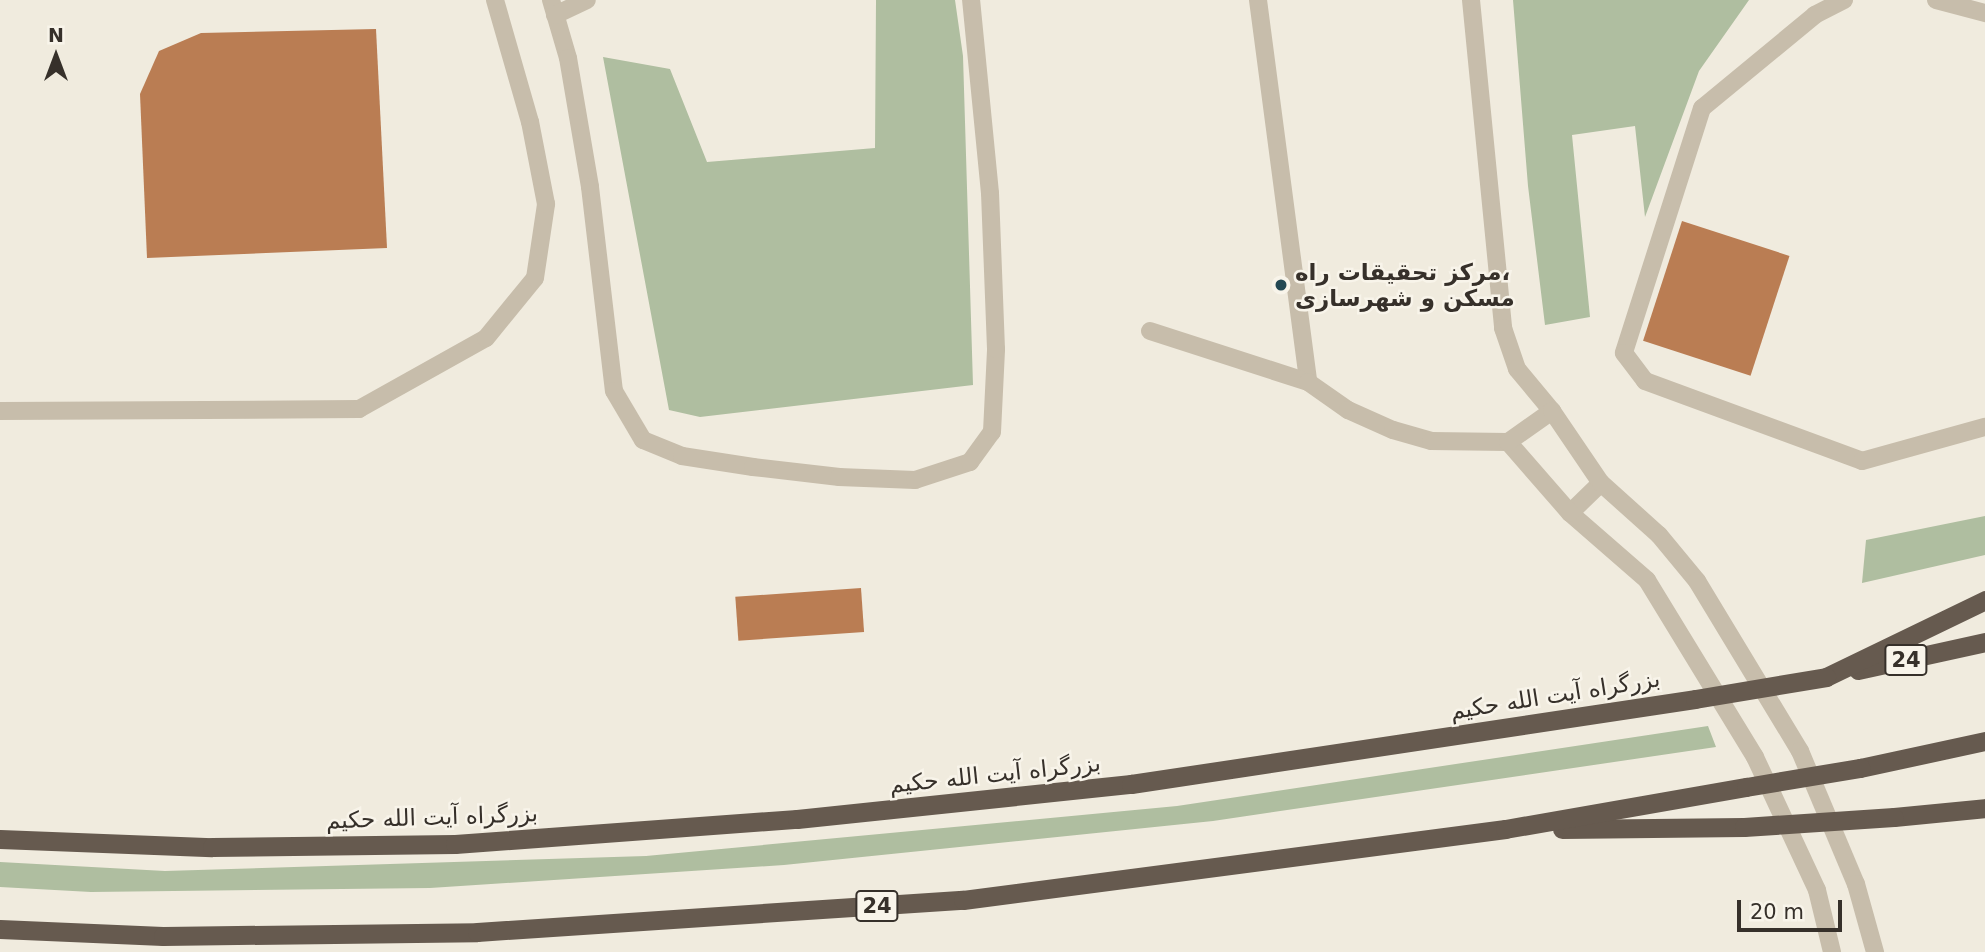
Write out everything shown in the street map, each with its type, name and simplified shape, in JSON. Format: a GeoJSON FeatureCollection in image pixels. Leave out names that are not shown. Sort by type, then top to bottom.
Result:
{"type":"FeatureCollection","features":[{"type":"Feature","properties":{"kind":"highway"},"geometry":{"type":"LineString","coordinates":[[1826,677],[1985,600]]}},
{"type":"Feature","properties":{"kind":"highway","name":"بزرگراه آیت الله حکیم"},"geometry":{"type":"LineString","coordinates":[[0,839],[212,847],[455,844],[757,822],[1131,784],[1695,699],[1826,677],[1985,642]]}},
{"type":"Feature","properties":{"kind":"highway","name":"24"},"geometry":{"type":"LineString","coordinates":[[0,929],[163,936],[477,932],[963,900],[1505,830],[1860,768],[1985,741]]}},
{"type":"Feature","properties":{"kind":"highway"},"geometry":{"type":"LineString","coordinates":[[1505,830],[1744,827],[1985,808]]}},
{"type":"Feature","properties":{"kind":"street"},"geometry":{"type":"LineString","coordinates":[[0,411],[359,409],[486,338],[535,278],[547,204],[530,122],[495,0]]}},
{"type":"Feature","properties":{"kind":"street"},"geometry":{"type":"LineString","coordinates":[[587,0],[553,7],[568,58],[590,187],[614,391],[643,440],[682,456],[753,467],[839,477],[915,480],[970,462],[992,432],[996,349],[990,193],[971,0]]}},
{"type":"Feature","properties":{"kind":"street"},"geometry":{"type":"LineString","coordinates":[[1258,0],[1308,383]]}},
{"type":"Feature","properties":{"kind":"street"},"geometry":{"type":"LineString","coordinates":[[1471,0],[1503,328],[1517,369],[1552,411],[1601,482],[1659,535],[1697,581],[1800,751],[1856,884],[1875,952]]}},
{"type":"Feature","properties":{"kind":"street"},"geometry":{"type":"LineString","coordinates":[[1844,0],[1811,7],[1702,108],[1624,353],[1645,381],[1862,461],[1985,427]]}},
{"type":"Feature","properties":{"kind":"street"},"geometry":{"type":"LineString","coordinates":[[1937,0],[1985,13]]}},
{"type":"Feature","properties":{"kind":"street"},"geometry":{"type":"LineString","coordinates":[[1150,331],[1308,383],[1348,410],[1393,430],[1431,441],[1508,442],[1552,411]]}},
{"type":"Feature","properties":{"kind":"street"},"geometry":{"type":"LineString","coordinates":[[1508,442],[1570,513],[1647,580],[1755,757],[1817,890],[1832,952]]}},
{"type":"Feature","properties":{"kind":"street"},"geometry":{"type":"LineString","coordinates":[[1570,513],[1601,482]]}},
{"type":"Feature","properties":{"kind":"green space"},"geometry":{"type":"Polygon","coordinates":[[[876,0],[955,0],[963,56],[973,385],[700,417],[669,410],[603,57],[670,69],[707,162],[875,148],[876,0]]]}},
{"type":"Feature","properties":{"kind":"green space"},"geometry":{"type":"Polygon","coordinates":[[[1513,0],[1749,0],[1699,71],[1645,217],[1635,126],[1572,135],[1590,317],[1545,325],[1528,186],[1513,0]]]}},
{"type":"Feature","properties":{"kind":"green space"},"geometry":{"type":"Polygon","coordinates":[[[1985,516],[1985,555],[1862,583],[1866,540],[1985,516]]]}},
{"type":"Feature","properties":{"kind":"green space"},"geometry":{"type":"Polygon","coordinates":[[[1708,726],[1716,747],[1213,821],[784,865],[430,888],[91,892],[0,887],[0,862],[165,871],[646,856],[1177,806],[1708,726]]]}},
{"type":"Feature","properties":{"kind":"building"},"geometry":{"type":"Polygon","coordinates":[[[376,29],[387,248],[147,258],[140,94],[159,51],[201,33],[376,29]]]}},
{"type":"Feature","properties":{"kind":"building"},"geometry":{"type":"Polygon","coordinates":[[[1682,221],[1789,256],[1751,376],[1643,341],[1682,221]]]}},
{"type":"Feature","properties":{"kind":"building"},"geometry":{"type":"Polygon","coordinates":[[[861,588],[864,632],[738,641],[735,597],[861,588]]]}},
{"type":"Feature","properties":{"kind":"place","name":"مرکز تحقیقات راه، مسکن و شهرسازی"},"geometry":{"type":"Point","coordinates":[1281,285]}}]}
